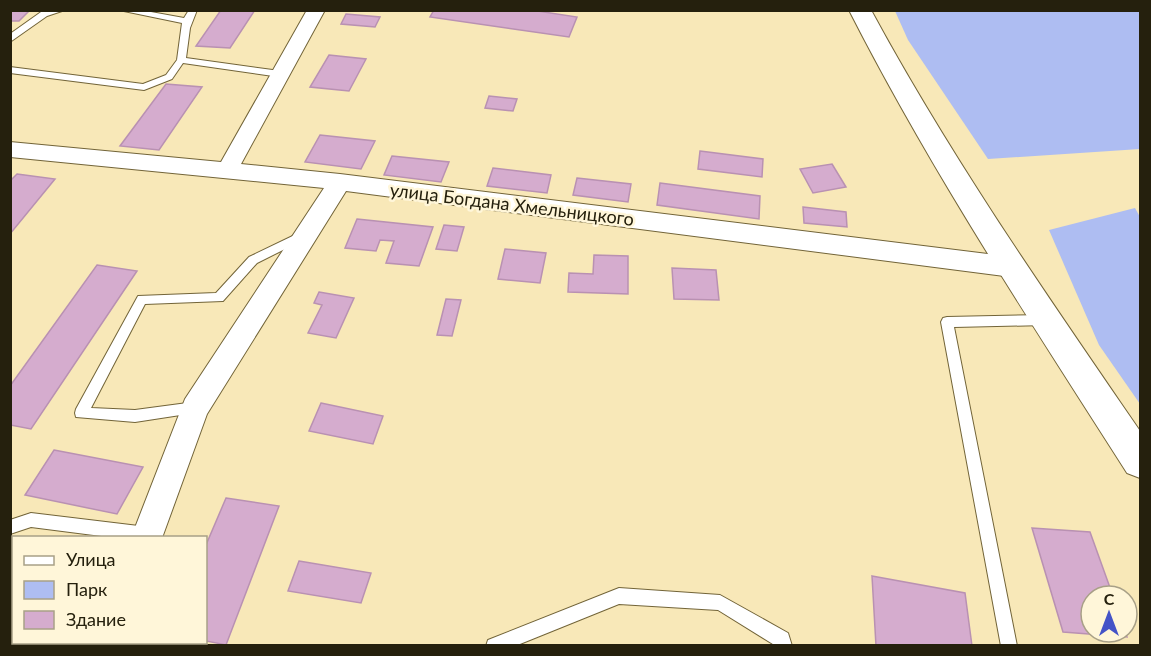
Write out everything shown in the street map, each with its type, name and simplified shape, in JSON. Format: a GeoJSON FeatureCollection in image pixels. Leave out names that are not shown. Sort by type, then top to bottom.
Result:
{"type":"FeatureCollection","features":[{"type":"Feature","properties":{"kind":"street"},"geometry":{"type":"LineString","coordinates":[[227,170],[316,10]]}},
{"type":"Feature","properties":{"kind":"street"},"geometry":{"type":"LineString","coordinates":[[860,10],[890,69],[1012,267],[1140,461]]}},
{"type":"Feature","properties":{"kind":"street","name":"улица Богдана Хмельницкого"},"geometry":{"type":"LineString","coordinates":[[10,149],[340,182],[1012,267]]}},
{"type":"Feature","properties":{"kind":"street"},"geometry":{"type":"LineString","coordinates":[[147,536],[195,408],[340,182]]}},
{"type":"Feature","properties":{"kind":"lane"},"geometry":{"type":"LineString","coordinates":[[10,39],[44,14],[61,10]]}},
{"type":"Feature","properties":{"kind":"lane"},"geometry":{"type":"LineString","coordinates":[[123,10],[185,21]]}},
{"type":"Feature","properties":{"kind":"lane"},"geometry":{"type":"LineString","coordinates":[[10,70],[144,87],[169,77],[181,60],[185,44],[185,21],[193,10]]}},
{"type":"Feature","properties":{"kind":"lane"},"geometry":{"type":"LineString","coordinates":[[181,60],[280,74]]}},
{"type":"Feature","properties":{"kind":"lane"},"geometry":{"type":"LineString","coordinates":[[195,408],[135,416],[81,413],[142,299],[219,298],[253,260],[309,232]]}},
{"type":"Feature","properties":{"kind":"lane"},"geometry":{"type":"LineString","coordinates":[[1009,645],[946,322],[1047,320]]}},
{"type":"Feature","properties":{"kind":"lane"},"geometry":{"type":"LineString","coordinates":[[10,527],[31,520],[147,536]]}},
{"type":"Feature","properties":{"kind":"lane"},"geometry":{"type":"LineString","coordinates":[[494,645],[619,596],[720,603],[782,639],[784,645]]}},
{"type":"Feature","properties":{"kind":"green space"},"geometry":{"type":"Polygon","coordinates":[[[895,11],[1140,11],[1140,149],[988,159],[908,40],[895,11]]]}},
{"type":"Feature","properties":{"kind":"green space"},"geometry":{"type":"Polygon","coordinates":[[[1135,208],[1140,217],[1140,404],[1099,345],[1049,230],[1135,208]]]}},
{"type":"Feature","properties":{"kind":"building"},"geometry":{"type":"Polygon","coordinates":[[[10,10],[30,10],[19,21],[10,21],[10,10]]]}},
{"type":"Feature","properties":{"kind":"building"},"geometry":{"type":"Polygon","coordinates":[[[221,10],[255,10],[230,48],[196,46],[221,10]]]}},
{"type":"Feature","properties":{"kind":"building"},"geometry":{"type":"Polygon","coordinates":[[[434,10],[531,10],[577,17],[569,37],[430,17],[434,10]]]}},
{"type":"Feature","properties":{"kind":"building"},"geometry":{"type":"Polygon","coordinates":[[[346,14],[380,17],[375,27],[341,24],[346,14]]]}},
{"type":"Feature","properties":{"kind":"building"},"geometry":{"type":"Polygon","coordinates":[[[329,55],[366,59],[349,91],[310,87],[329,55]]]}},
{"type":"Feature","properties":{"kind":"building"},"geometry":{"type":"Polygon","coordinates":[[[166,84],[202,87],[159,150],[120,146],[166,84]]]}},
{"type":"Feature","properties":{"kind":"building"},"geometry":{"type":"Polygon","coordinates":[[[489,96],[517,99],[513,111],[485,108],[489,96]]]}},
{"type":"Feature","properties":{"kind":"building"},"geometry":{"type":"Polygon","coordinates":[[[320,135],[375,141],[361,169],[305,162],[320,135]]]}},
{"type":"Feature","properties":{"kind":"building"},"geometry":{"type":"Polygon","coordinates":[[[700,151],[763,159],[762,177],[698,169],[700,151]]]}},
{"type":"Feature","properties":{"kind":"building"},"geometry":{"type":"Polygon","coordinates":[[[392,156],[449,162],[441,182],[384,175],[392,156]]]}},
{"type":"Feature","properties":{"kind":"building"},"geometry":{"type":"Polygon","coordinates":[[[832,164],[846,187],[813,193],[800,169],[832,164]]]}},
{"type":"Feature","properties":{"kind":"building"},"geometry":{"type":"Polygon","coordinates":[[[493,168],[551,175],[547,193],[487,186],[493,168]]]}},
{"type":"Feature","properties":{"kind":"building"},"geometry":{"type":"Polygon","coordinates":[[[17,174],[55,179],[10,234],[10,181],[17,174]]]}},
{"type":"Feature","properties":{"kind":"building"},"geometry":{"type":"Polygon","coordinates":[[[577,178],[631,184],[628,202],[573,195],[577,178]]]}},
{"type":"Feature","properties":{"kind":"building"},"geometry":{"type":"Polygon","coordinates":[[[660,183],[760,196],[759,219],[657,205],[660,183]]]}},
{"type":"Feature","properties":{"kind":"building"},"geometry":{"type":"Polygon","coordinates":[[[803,207],[846,212],[847,227],[804,223],[803,207]]]}},
{"type":"Feature","properties":{"kind":"building"},"geometry":{"type":"Polygon","coordinates":[[[357,219],[433,227],[419,266],[386,263],[394,241],[380,240],[376,251],[345,248],[357,219]]]}},
{"type":"Feature","properties":{"kind":"building"},"geometry":{"type":"Polygon","coordinates":[[[444,225],[464,227],[457,251],[436,249],[444,225]]]}},
{"type":"Feature","properties":{"kind":"building"},"geometry":{"type":"Polygon","coordinates":[[[505,249],[546,253],[540,283],[498,279],[505,249]]]}},
{"type":"Feature","properties":{"kind":"building"},"geometry":{"type":"Polygon","coordinates":[[[594,255],[628,256],[628,294],[568,292],[569,273],[593,274],[594,255]]]}},
{"type":"Feature","properties":{"kind":"building"},"geometry":{"type":"Polygon","coordinates":[[[97,265],[137,271],[31,429],[10,425],[10,386],[97,265]]]}},
{"type":"Feature","properties":{"kind":"building"},"geometry":{"type":"Polygon","coordinates":[[[672,268],[716,270],[719,300],[674,299],[672,268]]]}},
{"type":"Feature","properties":{"kind":"building"},"geometry":{"type":"Polygon","coordinates":[[[319,292],[354,298],[336,338],[308,333],[322,305],[314,303],[319,292]]]}},
{"type":"Feature","properties":{"kind":"building"},"geometry":{"type":"Polygon","coordinates":[[[446,299],[461,300],[452,336],[437,335],[446,299]]]}},
{"type":"Feature","properties":{"kind":"building"},"geometry":{"type":"Polygon","coordinates":[[[321,403],[383,416],[373,444],[309,431],[321,403]]]}},
{"type":"Feature","properties":{"kind":"building"},"geometry":{"type":"Polygon","coordinates":[[[54,450],[143,467],[117,514],[25,495],[54,450]]]}},
{"type":"Feature","properties":{"kind":"building"},"geometry":{"type":"Polygon","coordinates":[[[226,498],[279,506],[226,645],[207,641],[207,543],[226,498]]]}},
{"type":"Feature","properties":{"kind":"building"},"geometry":{"type":"Polygon","coordinates":[[[1032,528],[1090,532],[1109,584],[1079,584],[1079,633],[1063,632],[1032,528]]]}},
{"type":"Feature","properties":{"kind":"building"},"geometry":{"type":"Polygon","coordinates":[[[299,561],[371,573],[361,603],[288,591],[299,561]]]}},
{"type":"Feature","properties":{"kind":"building"},"geometry":{"type":"Polygon","coordinates":[[[872,576],[965,593],[972,646],[876,646],[872,576]]]}},
{"type":"Feature","properties":{"kind":"building"},"geometry":{"type":"Polygon","coordinates":[[[164,644],[200,644],[200,646],[163,646],[164,644]]]}}]}
